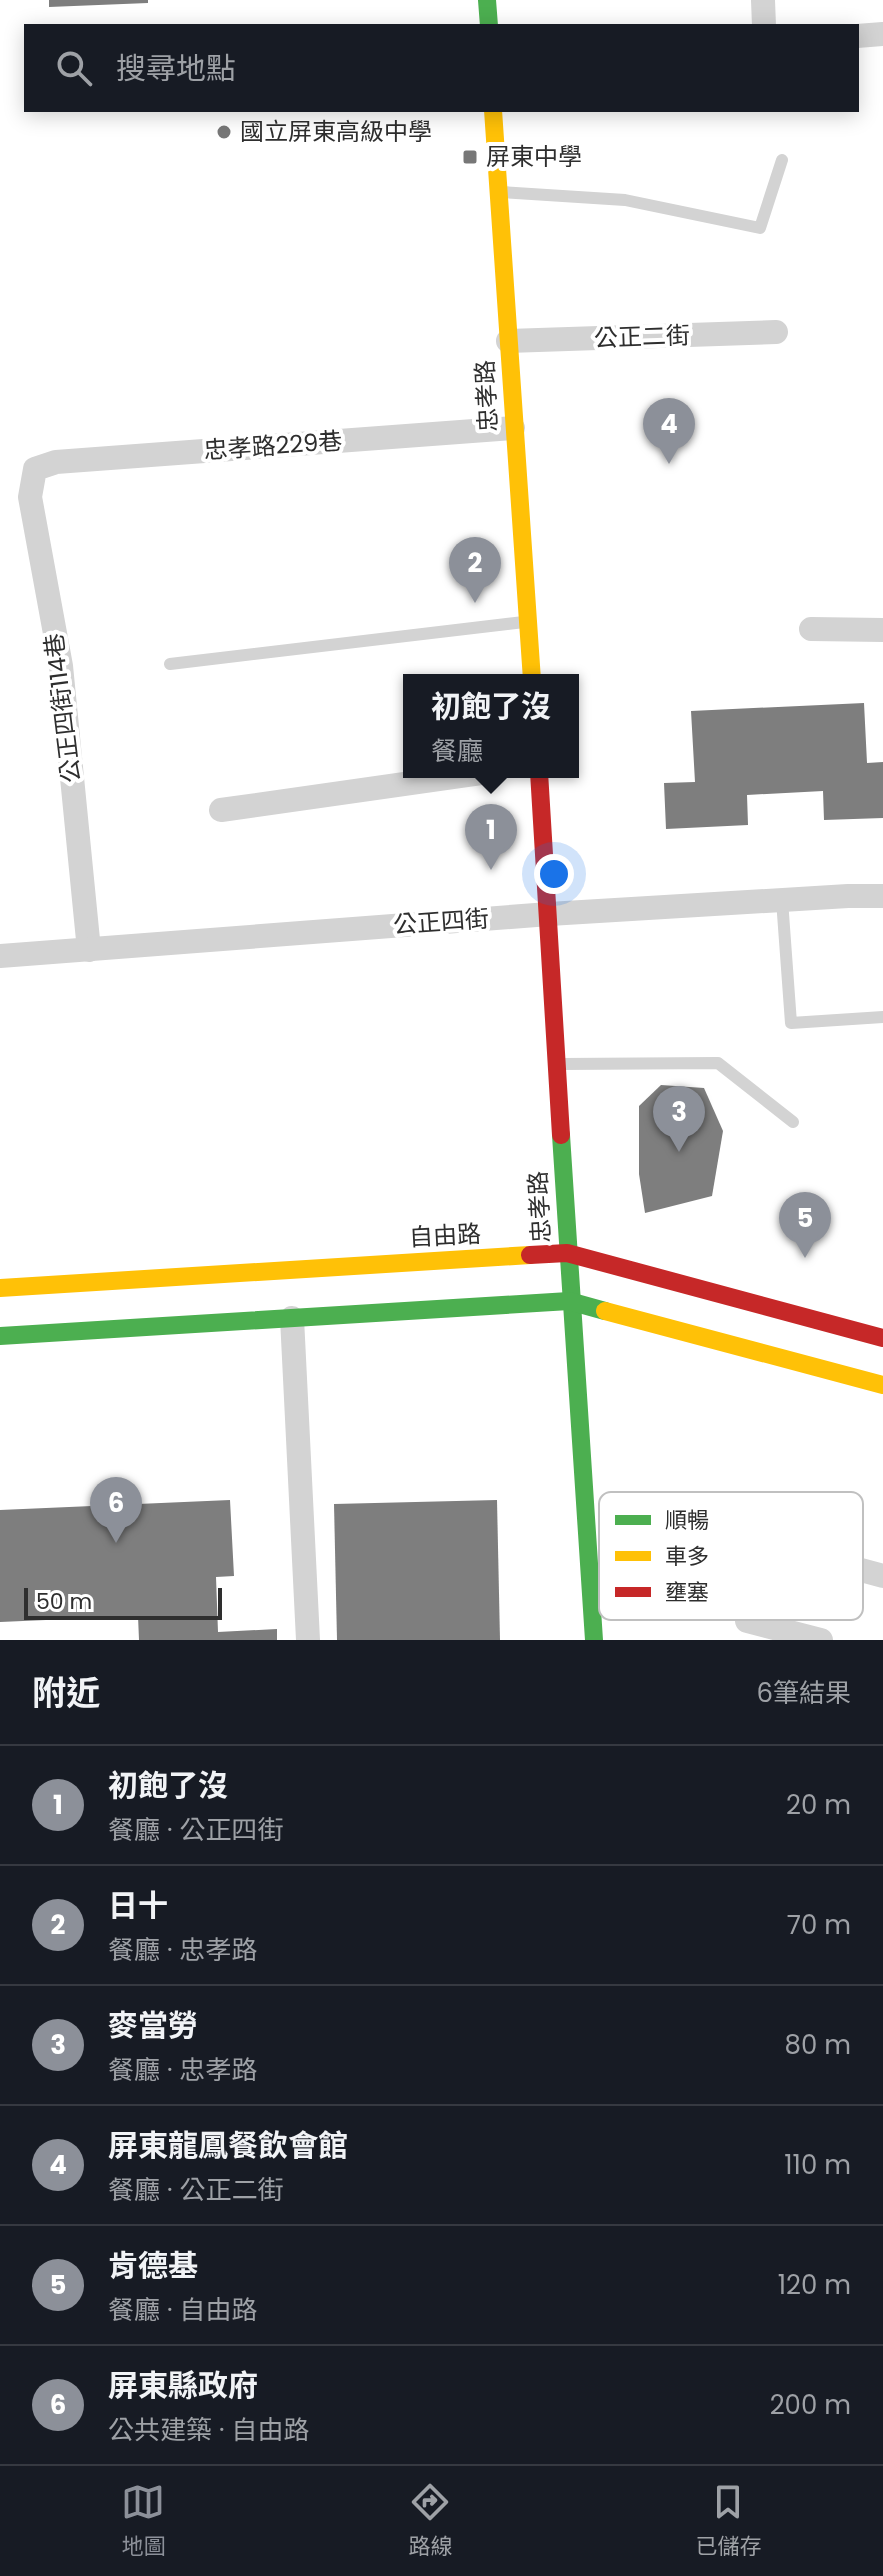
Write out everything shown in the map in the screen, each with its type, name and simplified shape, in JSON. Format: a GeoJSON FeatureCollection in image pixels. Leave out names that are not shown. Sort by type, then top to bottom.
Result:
{"type":"FeatureCollection","features":[{"type":"Feature","properties":{"kind":"street"},"geometry":{"type":"LineString","coordinates":[[487,0],[489,24]]}},
{"type":"Feature","properties":{"kind":"street"},"geometry":{"type":"LineString","coordinates":[[763,0],[764,24]]}},
{"type":"Feature","properties":{"kind":"street"},"geometry":{"type":"LineString","coordinates":[[859,36],[883,34]]}},
{"type":"Feature","properties":{"kind":"street","name":"忠孝路"},"geometry":{"type":"LineString","coordinates":[[493,112],[531,674]]}},
{"type":"Feature","properties":{"kind":"street","name":"公正二街"},"geometry":{"type":"LineString","coordinates":[[508,341],[776,332]]}},
{"type":"Feature","properties":{"kind":"street","name":"忠孝路229巷"},"geometry":{"type":"LineString","coordinates":[[35,469],[56,462],[513,428]]}},
{"type":"Feature","properties":{"kind":"street","name":"公正四街114巷"},"geometry":{"type":"LineString","coordinates":[[35,469],[30,497],[61,666],[89,950]]}},
{"type":"Feature","properties":{"kind":"street"},"geometry":{"type":"LineString","coordinates":[[811,629],[883,630]]}},
{"type":"Feature","properties":{"kind":"street"},"geometry":{"type":"LineString","coordinates":[[221,810],[446,778]]}},
{"type":"Feature","properties":{"kind":"street","name":"忠孝路"},"geometry":{"type":"LineString","coordinates":[[539,778],[569,1301],[594,1640]]}},
{"type":"Feature","properties":{"kind":"street","name":"公正四街"},"geometry":{"type":"LineString","coordinates":[[0,956],[549,914],[883,896]]}},
{"type":"Feature","properties":{"kind":"street","name":"自由路"},"geometry":{"type":"LineString","coordinates":[[0,1288],[567,1253],[883,1338]]}},
{"type":"Feature","properties":{"kind":"street"},"geometry":{"type":"LineString","coordinates":[[0,1336],[569,1301],[883,1385]]}},
{"type":"Feature","properties":{"kind":"street"},"geometry":{"type":"LineString","coordinates":[[292,1318],[308,1640]]}},
{"type":"Feature","properties":{"kind":"street"},"geometry":{"type":"LineString","coordinates":[[863,1571],[883,1576]]}},
{"type":"Feature","properties":{"kind":"street"},"geometry":{"type":"LineString","coordinates":[[747,1621],[821,1640]]}},
{"type":"Feature","properties":{"kind":"lane"},"geometry":{"type":"LineString","coordinates":[[498,192],[625,200],[760,228],[782,160]]}},
{"type":"Feature","properties":{"kind":"lane"},"geometry":{"type":"LineString","coordinates":[[170,664],[527,621]]}},
{"type":"Feature","properties":{"kind":"lane"},"geometry":{"type":"LineString","coordinates":[[782,900],[791,1023],[883,1017]]}},
{"type":"Feature","properties":{"kind":"lane"},"geometry":{"type":"LineString","coordinates":[[556,1064],[718,1063],[793,1122]]}},
{"type":"Feature","properties":{"kind":"building"},"geometry":{"type":"Polygon","coordinates":[[[49,0],[148,0],[148,3],[49,7],[49,0]]]}},
{"type":"Feature","properties":{"kind":"building"},"geometry":{"type":"Polygon","coordinates":[[[864,703],[867,763],[883,762],[883,818],[824,820],[823,791],[747,795],[748,825],[666,829],[664,783],[695,782],[691,711],[864,703]]]}},
{"type":"Feature","properties":{"kind":"building"},"geometry":{"type":"Polygon","coordinates":[[[661,1085],[704,1088],[723,1131],[712,1196],[645,1213],[639,1174],[639,1106],[661,1085]]]}},
{"type":"Feature","properties":{"kind":"building"},"geometry":{"type":"Polygon","coordinates":[[[230,1500],[234,1576],[216,1577],[218,1632],[277,1629],[277,1640],[139,1640],[138,1616],[0,1622],[0,1510],[230,1500]]]}},
{"type":"Feature","properties":{"kind":"building"},"geometry":{"type":"Polygon","coordinates":[[[497,1500],[500,1640],[337,1640],[334,1504],[497,1500]]]}},
{"type":"Feature","properties":{"kind":"traffic: fast"},"geometry":{"type":"LineString","coordinates":[[487,0],[489,24]]}},
{"type":"Feature","properties":{"kind":"traffic: fast"},"geometry":{"type":"LineString","coordinates":[[561,1135],[594,1640]]}},
{"type":"Feature","properties":{"kind":"traffic: fast"},"geometry":{"type":"LineString","coordinates":[[0,1336],[569,1301],[605,1311]]}},
{"type":"Feature","properties":{"kind":"traffic: slow"},"geometry":{"type":"LineString","coordinates":[[493,112],[532,674]]}},
{"type":"Feature","properties":{"kind":"traffic: slow"},"geometry":{"type":"LineString","coordinates":[[0,1288],[530,1255]]}},
{"type":"Feature","properties":{"kind":"traffic: slow"},"geometry":{"type":"LineString","coordinates":[[605,1311],[883,1385]]}},
{"type":"Feature","properties":{"kind":"traffic: jam"},"geometry":{"type":"LineString","coordinates":[[539,778],[561,1135]]}},
{"type":"Feature","properties":{"kind":"traffic: jam"},"geometry":{"type":"LineString","coordinates":[[530,1255],[567,1253],[883,1338]]}},
{"type":"Feature","properties":{"kind":"place","name":"國立屏東高級中學"},"geometry":{"type":"Point","coordinates":[224,132]}},
{"type":"Feature","properties":{"kind":"place","name":"屏東中學"},"geometry":{"type":"Point","coordinates":[470,157]}},
{"type":"Feature","properties":{"kind":"place","name":"屏東龍鳳餐飲會館"},"geometry":{"type":"Point","coordinates":[669,464]}},
{"type":"Feature","properties":{"kind":"place","name":"日十"},"geometry":{"type":"Point","coordinates":[475,603]}},
{"type":"Feature","properties":{"kind":"place","name":"初飽了沒"},"geometry":{"type":"Point","coordinates":[491,870]}},
{"type":"Feature","properties":{"kind":"place","name":"麥當勞"},"geometry":{"type":"Point","coordinates":[679,1152]}},
{"type":"Feature","properties":{"kind":"place","name":"肯德基"},"geometry":{"type":"Point","coordinates":[805,1258]}},
{"type":"Feature","properties":{"kind":"place","name":"屏東縣政府"},"geometry":{"type":"Point","coordinates":[116,1543]}}]}
